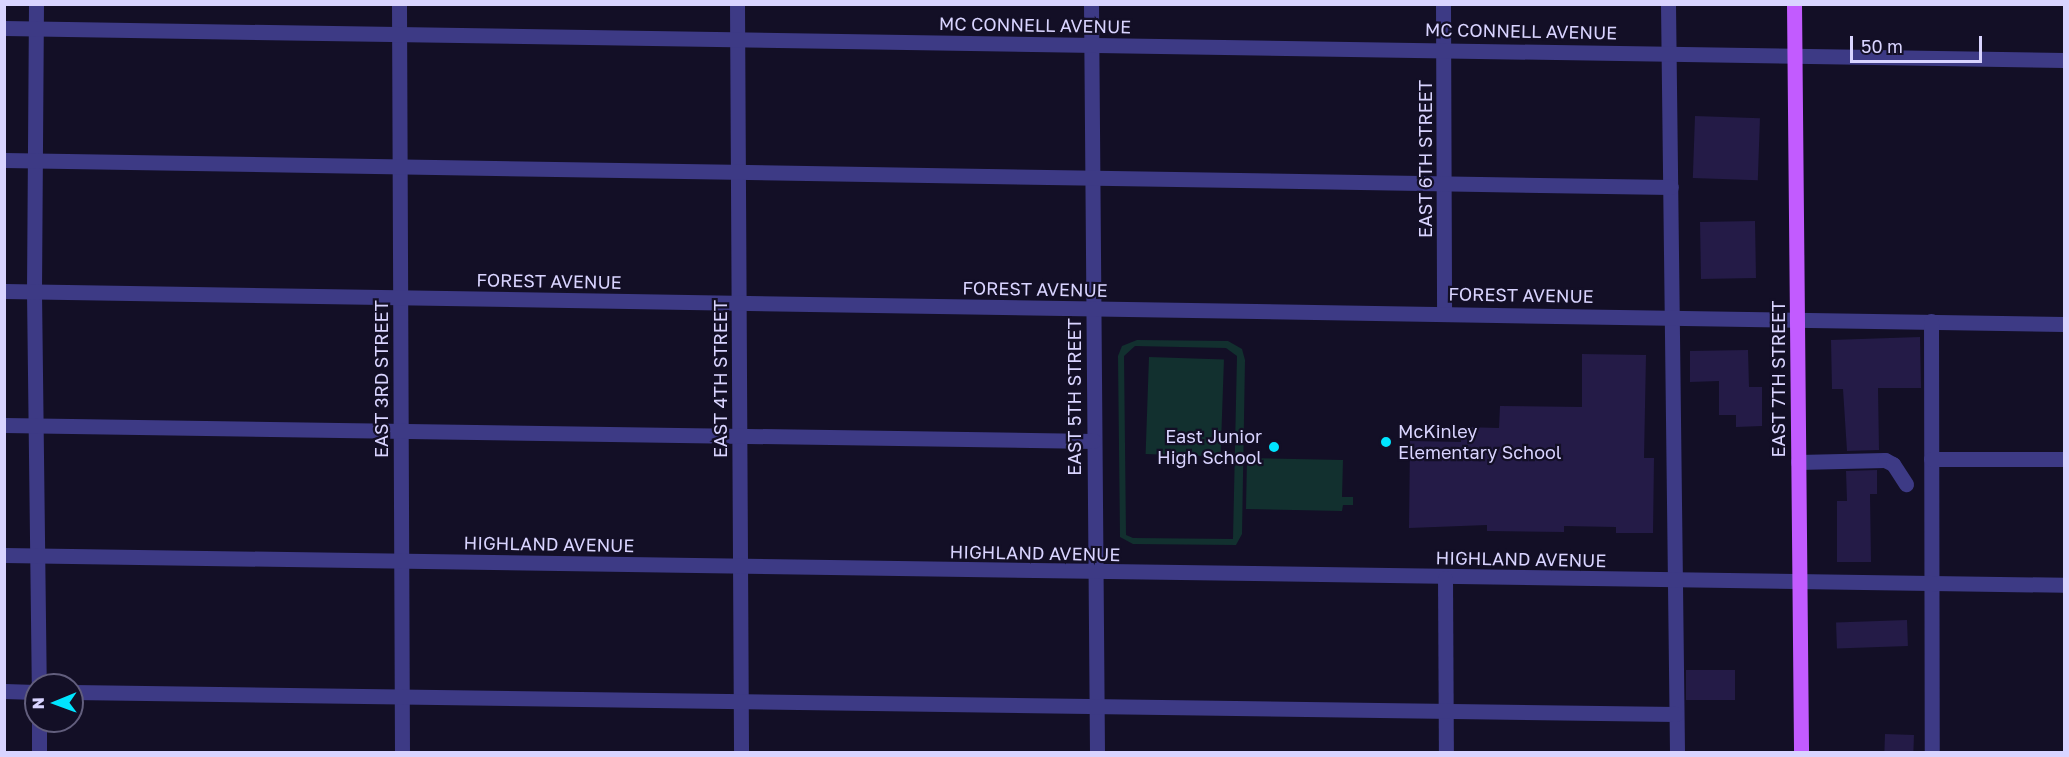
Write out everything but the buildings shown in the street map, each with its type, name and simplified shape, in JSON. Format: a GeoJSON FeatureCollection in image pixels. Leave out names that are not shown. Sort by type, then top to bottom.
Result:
{"type":"FeatureCollection","features":[{"type":"Feature","properties":{"kind":"main road","name":"EAST 7TH STREET"},"geometry":{"type":"LineString","coordinates":[[1794,4],[1801,753]]}},
{"type":"Feature","properties":{"kind":"street"},"geometry":{"type":"LineString","coordinates":[[36,4],[37,160],[34,292],[39,673]]}},
{"type":"Feature","properties":{"kind":"street","name":"EAST 3RD STREET"},"geometry":{"type":"LineString","coordinates":[[399,4],[402,753]]}},
{"type":"Feature","properties":{"kind":"street","name":"EAST 4TH STREET"},"geometry":{"type":"LineString","coordinates":[[737,4],[741,753]]}},
{"type":"Feature","properties":{"kind":"street","name":"EAST 5TH STREET"},"geometry":{"type":"LineString","coordinates":[[1091,4],[1096,753]]}},
{"type":"Feature","properties":{"kind":"street","name":"EAST 6TH STREET"},"geometry":{"type":"LineString","coordinates":[[1443,4],[1444,313]]}},
{"type":"Feature","properties":{"kind":"street"},"geometry":{"type":"LineString","coordinates":[[1668,4],[1677,753]]}},
{"type":"Feature","properties":{"kind":"street","name":"MC CONNELL AVENUE"},"geometry":{"type":"LineString","coordinates":[[4,28],[399,32],[737,41],[1794,54],[2064,60]]}},
{"type":"Feature","properties":{"kind":"street"},"geometry":{"type":"LineString","coordinates":[[4,160],[1671,187]]}},
{"type":"Feature","properties":{"kind":"street","name":"FOREST AVENUE"},"geometry":{"type":"LineString","coordinates":[[4,291],[2064,324]]}},
{"type":"Feature","properties":{"kind":"street"},"geometry":{"type":"LineString","coordinates":[[1931,321],[1932,753]]}},
{"type":"Feature","properties":{"kind":"street"},"geometry":{"type":"LineString","coordinates":[[4,425],[1094,441]]}},
{"type":"Feature","properties":{"kind":"street"},"geometry":{"type":"LineString","coordinates":[[1931,459],[2064,459]]}},
{"type":"Feature","properties":{"kind":"street"},"geometry":{"type":"LineString","coordinates":[[1798,462],[1885,460],[1893,464],[1906,484]]}},
{"type":"Feature","properties":{"kind":"street","name":"HIGHLAND AVENUE"},"geometry":{"type":"LineString","coordinates":[[4,555],[1095,574],[2064,585]]}},
{"type":"Feature","properties":{"kind":"street"},"geometry":{"type":"LineString","coordinates":[[1445,578],[1446,753]]}},
{"type":"Feature","properties":{"kind":"street"},"geometry":{"type":"LineString","coordinates":[[4,691],[24,692]]}},
{"type":"Feature","properties":{"kind":"street"},"geometry":{"type":"LineString","coordinates":[[84,692],[1096,703],[1676,714]]}},
{"type":"Feature","properties":{"kind":"street"},"geometry":{"type":"LineString","coordinates":[[39,733],[39,753]]}},
{"type":"Feature","properties":{"kind":"green space"},"geometry":{"type":"Polygon","coordinates":[[[1137,340],[1228,341],[1242,349],[1245,360],[1242,534],[1236,545],[1133,544],[1120,537],[1118,356],[1122,346],[1137,340]],[[1135,346],[1124,356],[1126,535],[1133,538],[1233,539],[1237,356],[1226,348],[1135,346]]]}},
{"type":"Feature","properties":{"kind":"green space"},"geometry":{"type":"Polygon","coordinates":[[[1149,357],[1224,360],[1221,457],[1146,454],[1149,357]]]}},
{"type":"Feature","properties":{"kind":"green space"},"geometry":{"type":"Polygon","coordinates":[[[1247,458],[1343,460],[1342,497],[1353,497],[1353,505],[1343,505],[1342,511],[1246,509],[1247,458]]]}},
{"type":"Feature","properties":{"kind":"place","name":"McKinley Elementary School"},"geometry":{"type":"Point","coordinates":[1386,442]}},
{"type":"Feature","properties":{"kind":"place","name":"East Junior High School"},"geometry":{"type":"Point","coordinates":[1274,447]}}]}
